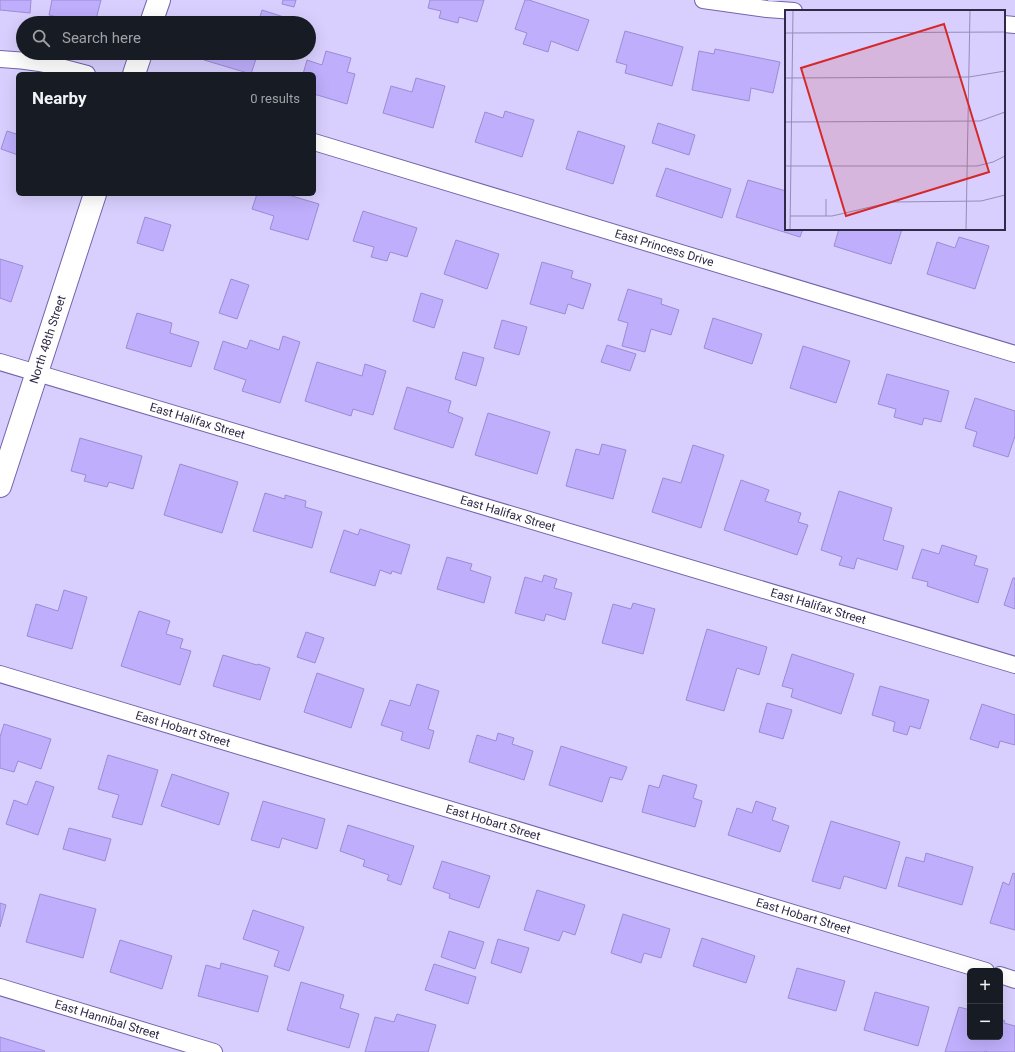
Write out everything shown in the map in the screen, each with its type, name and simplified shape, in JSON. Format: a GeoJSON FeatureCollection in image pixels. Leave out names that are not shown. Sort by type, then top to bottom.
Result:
{"type":"FeatureCollection","features":[{"type":"Feature","properties":{"kind":"street"},"geometry":{"type":"LineString","coordinates":[[153,16],[159,0]]}},
{"type":"Feature","properties":{"kind":"street"},"geometry":{"type":"LineString","coordinates":[[702,0],[785,10]]}},
{"type":"Feature","properties":{"kind":"street"},"geometry":{"type":"LineString","coordinates":[[0,59],[16,60]]}},
{"type":"Feature","properties":{"kind":"street"},"geometry":{"type":"LineString","coordinates":[[17,60],[67,68],[80,72]]}},
{"type":"Feature","properties":{"kind":"street"},"geometry":{"type":"LineString","coordinates":[[135,72],[139,60]]}},
{"type":"Feature","properties":{"kind":"street","name":"East Princess Drive"},"geometry":{"type":"LineString","coordinates":[[316,143],[1015,354]]}},
{"type":"Feature","properties":{"kind":"street","name":"North 48th Street"},"geometry":{"type":"LineString","coordinates":[[0,486],[94,196]]}},
{"type":"Feature","properties":{"kind":"street","name":"East Halifax Street"},"geometry":{"type":"LineString","coordinates":[[0,362],[1015,665]]}},
{"type":"Feature","properties":{"kind":"street","name":"East Hobart Street"},"geometry":{"type":"LineString","coordinates":[[0,674],[976,968]]}},
{"type":"Feature","properties":{"kind":"street"},"geometry":{"type":"LineString","coordinates":[[1003,976],[1015,980]]}},
{"type":"Feature","properties":{"kind":"street","name":"East Hannibal Street"},"geometry":{"type":"LineString","coordinates":[[0,987],[214,1052]]}},
{"type":"Feature","properties":{"kind":"building"},"geometry":{"type":"Polygon","coordinates":[[[0,0],[31,0],[30,13],[0,10],[0,0]]]}},
{"type":"Feature","properties":{"kind":"building"},"geometry":{"type":"Polygon","coordinates":[[[52,0],[101,0],[97,16],[49,15],[52,0]]]}},
{"type":"Feature","properties":{"kind":"building"},"geometry":{"type":"Polygon","coordinates":[[[283,0],[296,0],[294,7],[282,4],[283,0]]]}},
{"type":"Feature","properties":{"kind":"building"},"geometry":{"type":"Polygon","coordinates":[[[430,0],[484,0],[477,22],[459,17],[458,23],[439,18],[441,11],[428,8],[430,0]]]}},
{"type":"Feature","properties":{"kind":"building"},"geometry":{"type":"Polygon","coordinates":[[[525,0],[589,20],[578,51],[551,41],[548,52],[523,44],[527,33],[515,29],[525,0]]]}},
{"type":"Feature","properties":{"kind":"building"},"geometry":{"type":"Polygon","coordinates":[[[262,10],[281,16],[260,16],[262,10]]]}},
{"type":"Feature","properties":{"kind":"building"},"geometry":{"type":"Polygon","coordinates":[[[625,31],[683,47],[672,86],[625,73],[627,65],[616,62],[625,31]]]}},
{"type":"Feature","properties":{"kind":"building"},"geometry":{"type":"Polygon","coordinates":[[[715,49],[780,62],[773,93],[751,88],[749,101],[692,90],[699,51],[714,54],[715,49]]]}},
{"type":"Feature","properties":{"kind":"building"},"geometry":{"type":"Polygon","coordinates":[[[326,51],[351,58],[347,72],[355,74],[347,104],[316,95],[316,72],[304,72],[307,60],[322,65],[326,51]]]}},
{"type":"Feature","properties":{"kind":"building"},"geometry":{"type":"Polygon","coordinates":[[[204,60],[256,60],[252,72],[244,72],[204,60]]]}},
{"type":"Feature","properties":{"kind":"building"},"geometry":{"type":"Polygon","coordinates":[[[416,78],[445,86],[433,128],[383,113],[391,86],[412,92],[416,78]]]}},
{"type":"Feature","properties":{"kind":"building"},"geometry":{"type":"Polygon","coordinates":[[[505,111],[534,120],[522,157],[475,142],[485,112],[503,118],[505,111]]]}},
{"type":"Feature","properties":{"kind":"building"},"geometry":{"type":"Polygon","coordinates":[[[658,123],[695,135],[689,155],[652,143],[658,123]]]}},
{"type":"Feature","properties":{"kind":"building"},"geometry":{"type":"Polygon","coordinates":[[[7,131],[16,134],[16,154],[1,149],[7,131]]]}},
{"type":"Feature","properties":{"kind":"building"},"geometry":{"type":"Polygon","coordinates":[[[578,131],[625,146],[613,184],[566,169],[578,131]]]}},
{"type":"Feature","properties":{"kind":"building"},"geometry":{"type":"Polygon","coordinates":[[[666,168],[731,189],[722,218],[656,196],[666,168]]]}},
{"type":"Feature","properties":{"kind":"building"},"geometry":{"type":"Polygon","coordinates":[[[748,180],[785,191],[785,230],[803,230],[800,237],[736,217],[748,180]]]}},
{"type":"Feature","properties":{"kind":"building"},"geometry":{"type":"Polygon","coordinates":[[[256,196],[292,196],[319,204],[308,240],[270,229],[274,216],[252,209],[256,196]]]}},
{"type":"Feature","properties":{"kind":"building"},"geometry":{"type":"Polygon","coordinates":[[[363,211],[417,228],[407,257],[390,252],[387,261],[371,257],[374,247],[353,241],[363,211]]]}},
{"type":"Feature","properties":{"kind":"building"},"geometry":{"type":"Polygon","coordinates":[[[145,217],[171,225],[163,251],[137,243],[145,217]]]}},
{"type":"Feature","properties":{"kind":"building"},"geometry":{"type":"Polygon","coordinates":[[[839,230],[902,230],[891,264],[834,246],[839,230]]]}},
{"type":"Feature","properties":{"kind":"building"},"geometry":{"type":"Polygon","coordinates":[[[959,237],[989,246],[975,289],[927,274],[937,242],[955,248],[959,237]]]}},
{"type":"Feature","properties":{"kind":"building"},"geometry":{"type":"Polygon","coordinates":[[[456,240],[499,254],[487,289],[444,274],[456,240]]]}},
{"type":"Feature","properties":{"kind":"building"},"geometry":{"type":"Polygon","coordinates":[[[0,259],[23,266],[11,302],[0,298],[0,259]]]}},
{"type":"Feature","properties":{"kind":"building"},"geometry":{"type":"Polygon","coordinates":[[[542,262],[573,271],[571,278],[591,284],[583,309],[568,304],[565,314],[530,304],[542,262]]]}},
{"type":"Feature","properties":{"kind":"building"},"geometry":{"type":"Polygon","coordinates":[[[231,279],[249,285],[237,319],[219,313],[231,279]]]}},
{"type":"Feature","properties":{"kind":"building"},"geometry":{"type":"Polygon","coordinates":[[[628,289],[662,299],[661,304],[679,310],[671,335],[651,329],[645,352],[622,346],[628,323],[618,320],[628,289]]]}},
{"type":"Feature","properties":{"kind":"building"},"geometry":{"type":"Polygon","coordinates":[[[421,293],[443,300],[434,328],[413,321],[421,293]]]}},
{"type":"Feature","properties":{"kind":"building"},"geometry":{"type":"Polygon","coordinates":[[[137,313],[172,323],[170,333],[199,342],[191,367],[126,348],[137,313]]]}},
{"type":"Feature","properties":{"kind":"building"},"geometry":{"type":"Polygon","coordinates":[[[713,318],[762,334],[752,364],[704,348],[713,318]]]}},
{"type":"Feature","properties":{"kind":"building"},"geometry":{"type":"Polygon","coordinates":[[[502,320],[527,327],[519,355],[494,348],[502,320]]]}},
{"type":"Feature","properties":{"kind":"building"},"geometry":{"type":"Polygon","coordinates":[[[283,336],[300,342],[280,403],[242,391],[246,380],[214,369],[223,341],[247,349],[250,340],[279,350],[283,336]]]}},
{"type":"Feature","properties":{"kind":"building"},"geometry":{"type":"Polygon","coordinates":[[[607,345],[636,354],[630,371],[601,362],[607,345]]]}},
{"type":"Feature","properties":{"kind":"building"},"geometry":{"type":"Polygon","coordinates":[[[803,346],[850,361],[836,403],[790,388],[803,346]]]}},
{"type":"Feature","properties":{"kind":"building"},"geometry":{"type":"Polygon","coordinates":[[[463,352],[484,358],[476,386],[455,379],[463,352]]]}},
{"type":"Feature","properties":{"kind":"building"},"geometry":{"type":"Polygon","coordinates":[[[317,362],[362,376],[365,364],[386,371],[373,415],[353,409],[351,416],[305,401],[317,362]]]}},
{"type":"Feature","properties":{"kind":"building"},"geometry":{"type":"Polygon","coordinates":[[[887,374],[949,391],[941,422],[924,418],[922,425],[894,417],[896,409],[878,404],[887,374]]]}},
{"type":"Feature","properties":{"kind":"building"},"geometry":{"type":"Polygon","coordinates":[[[407,387],[451,401],[448,412],[463,418],[453,448],[394,429],[407,387]]]}},
{"type":"Feature","properties":{"kind":"building"},"geometry":{"type":"Polygon","coordinates":[[[975,398],[1015,411],[1015,436],[1008,457],[973,446],[977,432],[965,428],[975,398]]]}},
{"type":"Feature","properties":{"kind":"building"},"geometry":{"type":"Polygon","coordinates":[[[488,413],[550,432],[537,474],[475,455],[488,413]]]}},
{"type":"Feature","properties":{"kind":"building"},"geometry":{"type":"Polygon","coordinates":[[[80,438],[142,456],[133,489],[109,482],[107,487],[84,481],[86,475],[71,471],[80,438]]]}},
{"type":"Feature","properties":{"kind":"building"},"geometry":{"type":"Polygon","coordinates":[[[602,444],[626,450],[613,499],[566,486],[576,449],[599,455],[602,444]]]}},
{"type":"Feature","properties":{"kind":"building"},"geometry":{"type":"Polygon","coordinates":[[[693,445],[724,455],[701,528],[652,512],[663,478],[681,483],[693,445]]]}},
{"type":"Feature","properties":{"kind":"building"},"geometry":{"type":"Polygon","coordinates":[[[180,464],[238,482],[222,533],[164,515],[180,464]]]}},
{"type":"Feature","properties":{"kind":"building"},"geometry":{"type":"Polygon","coordinates":[[[741,480],[769,490],[765,501],[801,513],[798,522],[808,525],[797,555],[724,530],[741,480]]]}},
{"type":"Feature","properties":{"kind":"building"},"geometry":{"type":"Polygon","coordinates":[[[839,491],[892,508],[883,540],[904,546],[897,570],[857,558],[854,569],[839,565],[842,557],[821,550],[839,491]]]}},
{"type":"Feature","properties":{"kind":"building"},"geometry":{"type":"Polygon","coordinates":[[[265,493],[285,499],[285,495],[306,501],[305,507],[322,512],[312,548],[253,531],[265,493]]]}},
{"type":"Feature","properties":{"kind":"building"},"geometry":{"type":"Polygon","coordinates":[[[360,529],[410,545],[401,574],[392,571],[391,574],[380,570],[375,586],[330,572],[344,530],[358,535],[360,529]]]}},
{"type":"Feature","properties":{"kind":"building"},"geometry":{"type":"Polygon","coordinates":[[[942,545],[977,556],[974,565],[988,569],[978,603],[927,586],[928,582],[912,578],[922,549],[939,554],[942,545]]]}},
{"type":"Feature","properties":{"kind":"building"},"geometry":{"type":"Polygon","coordinates":[[[447,557],[472,564],[470,570],[491,577],[484,603],[437,589],[447,557]]]}},
{"type":"Feature","properties":{"kind":"building"},"geometry":{"type":"Polygon","coordinates":[[[544,575],[557,579],[554,588],[572,593],[565,620],[546,614],[544,621],[515,613],[525,577],[542,582],[544,575]]]}},
{"type":"Feature","properties":{"kind":"building"},"geometry":{"type":"Polygon","coordinates":[[[1013,578],[1015,578],[1015,609],[1004,605],[1013,578]]]}},
{"type":"Feature","properties":{"kind":"building"},"geometry":{"type":"Polygon","coordinates":[[[64,590],[87,597],[72,649],[27,636],[36,604],[58,611],[64,590]]]}},
{"type":"Feature","properties":{"kind":"building"},"geometry":{"type":"Polygon","coordinates":[[[633,603],[655,609],[643,654],[602,643],[613,604],[631,609],[633,603]]]}},
{"type":"Feature","properties":{"kind":"building"},"geometry":{"type":"Polygon","coordinates":[[[139,611],[170,621],[166,634],[183,639],[180,648],[191,651],[180,685],[121,666],[139,611]]]}},
{"type":"Feature","properties":{"kind":"building"},"geometry":{"type":"Polygon","coordinates":[[[707,629],[767,647],[759,675],[737,668],[724,711],[686,700],[707,629]]]}},
{"type":"Feature","properties":{"kind":"building"},"geometry":{"type":"Polygon","coordinates":[[[306,632],[324,638],[315,663],[297,657],[306,632]]]}},
{"type":"Feature","properties":{"kind":"building"},"geometry":{"type":"Polygon","coordinates":[[[792,654],[854,674],[841,714],[791,697],[793,689],[782,686],[792,654]]]}},
{"type":"Feature","properties":{"kind":"building"},"geometry":{"type":"Polygon","coordinates":[[[223,655],[270,668],[260,700],[213,686],[223,655]]]}},
{"type":"Feature","properties":{"kind":"building"},"geometry":{"type":"Polygon","coordinates":[[[317,673],[364,689],[351,728],[304,712],[317,673]]]}},
{"type":"Feature","properties":{"kind":"building"},"geometry":{"type":"Polygon","coordinates":[[[417,684],[439,691],[428,729],[434,731],[429,749],[401,740],[403,732],[381,725],[390,700],[410,706],[417,684]]]}},
{"type":"Feature","properties":{"kind":"building"},"geometry":{"type":"Polygon","coordinates":[[[880,686],[929,700],[920,729],[910,726],[907,735],[893,731],[895,722],[872,715],[880,686]]]}},
{"type":"Feature","properties":{"kind":"building"},"geometry":{"type":"Polygon","coordinates":[[[767,703],[792,710],[783,739],[759,732],[767,703]]]}},
{"type":"Feature","properties":{"kind":"building"},"geometry":{"type":"Polygon","coordinates":[[[982,704],[1015,715],[1015,745],[1000,741],[998,748],[970,739],[982,704]]]}},
{"type":"Feature","properties":{"kind":"building"},"geometry":{"type":"Polygon","coordinates":[[[4,724],[51,739],[41,769],[18,761],[14,772],[0,768],[0,737],[4,724]]]}},
{"type":"Feature","properties":{"kind":"building"},"geometry":{"type":"Polygon","coordinates":[[[498,733],[514,738],[512,744],[533,751],[524,780],[469,762],[477,735],[496,741],[498,733]]]}},
{"type":"Feature","properties":{"kind":"building"},"geometry":{"type":"Polygon","coordinates":[[[561,746],[627,767],[622,780],[610,777],[602,802],[549,785],[561,746]]]}},
{"type":"Feature","properties":{"kind":"building"},"geometry":{"type":"Polygon","coordinates":[[[108,755],[158,770],[142,825],[112,817],[119,795],[98,789],[108,755]]]}},
{"type":"Feature","properties":{"kind":"building"},"geometry":{"type":"Polygon","coordinates":[[[172,774],[229,793],[219,825],[161,806],[172,774]]]}},
{"type":"Feature","properties":{"kind":"building"},"geometry":{"type":"Polygon","coordinates":[[[663,775],[697,785],[693,798],[702,801],[695,827],[642,812],[649,785],[659,788],[663,775]]]}},
{"type":"Feature","properties":{"kind":"building"},"geometry":{"type":"Polygon","coordinates":[[[36,781],[54,787],[38,835],[6,824],[14,800],[27,805],[36,781]]]}},
{"type":"Feature","properties":{"kind":"building"},"geometry":{"type":"Polygon","coordinates":[[[263,801],[325,819],[317,849],[282,838],[279,848],[251,840],[263,801]]]}},
{"type":"Feature","properties":{"kind":"building"},"geometry":{"type":"Polygon","coordinates":[[[756,801],[776,808],[772,820],[789,826],[780,852],[728,835],[737,808],[752,813],[756,801]]]}},
{"type":"Feature","properties":{"kind":"building"},"geometry":{"type":"Polygon","coordinates":[[[831,821],[900,842],[886,889],[844,876],[840,889],[812,881],[831,821]]]}},
{"type":"Feature","properties":{"kind":"building"},"geometry":{"type":"Polygon","coordinates":[[[348,825],[414,846],[401,885],[387,880],[389,875],[363,866],[365,860],[340,851],[348,825]]]}},
{"type":"Feature","properties":{"kind":"building"},"geometry":{"type":"Polygon","coordinates":[[[69,828],[111,839],[105,861],[63,849],[69,828]]]}},
{"type":"Feature","properties":{"kind":"building"},"geometry":{"type":"Polygon","coordinates":[[[926,853],[973,867],[962,905],[898,886],[906,857],[924,862],[926,853]]]}},
{"type":"Feature","properties":{"kind":"building"},"geometry":{"type":"Polygon","coordinates":[[[442,861],[490,876],[479,908],[449,898],[450,894],[433,888],[442,861]]]}},
{"type":"Feature","properties":{"kind":"building"},"geometry":{"type":"Polygon","coordinates":[[[1013,873],[1015,874],[1015,930],[990,923],[1003,882],[1009,885],[1013,873]]]}},
{"type":"Feature","properties":{"kind":"building"},"geometry":{"type":"Polygon","coordinates":[[[537,890],[585,905],[575,935],[563,931],[559,941],[524,930],[537,890]]]}},
{"type":"Feature","properties":{"kind":"building"},"geometry":{"type":"Polygon","coordinates":[[[40,894],[96,909],[83,958],[26,942],[40,894]]]}},
{"type":"Feature","properties":{"kind":"building"},"geometry":{"type":"Polygon","coordinates":[[[0,903],[6,905],[0,927],[0,903]]]}},
{"type":"Feature","properties":{"kind":"building"},"geometry":{"type":"Polygon","coordinates":[[[253,910],[304,927],[289,971],[274,966],[279,951],[243,939],[253,910]]]}},
{"type":"Feature","properties":{"kind":"building"},"geometry":{"type":"Polygon","coordinates":[[[623,914],[670,929],[661,958],[644,953],[641,963],[611,953],[623,914]]]}},
{"type":"Feature","properties":{"kind":"building"},"geometry":{"type":"Polygon","coordinates":[[[449,931],[484,942],[475,969],[441,957],[449,931]]]}},
{"type":"Feature","properties":{"kind":"building"},"geometry":{"type":"Polygon","coordinates":[[[702,938],[755,956],[746,983],[693,966],[702,938]]]}},
{"type":"Feature","properties":{"kind":"building"},"geometry":{"type":"Polygon","coordinates":[[[498,939],[529,948],[521,973],[491,963],[498,939]]]}},
{"type":"Feature","properties":{"kind":"building"},"geometry":{"type":"Polygon","coordinates":[[[120,940],[172,956],[162,989],[110,972],[120,940]]]}},
{"type":"Feature","properties":{"kind":"building"},"geometry":{"type":"Polygon","coordinates":[[[221,963],[268,976],[258,1012],[198,996],[206,965],[220,969],[221,963]]]}},
{"type":"Feature","properties":{"kind":"building"},"geometry":{"type":"Polygon","coordinates":[[[434,964],[476,977],[468,1004],[425,990],[434,964]]]}},
{"type":"Feature","properties":{"kind":"building"},"geometry":{"type":"Polygon","coordinates":[[[797,968],[845,981],[836,1011],[788,998],[797,968]]]}},
{"type":"Feature","properties":{"kind":"building"},"geometry":{"type":"Polygon","coordinates":[[[301,982],[344,995],[340,1008],[359,1014],[349,1048],[287,1030],[301,982]]]}},
{"type":"Feature","properties":{"kind":"building"},"geometry":{"type":"Polygon","coordinates":[[[875,992],[929,1007],[918,1046],[864,1030],[875,992]]]}},
{"type":"Feature","properties":{"kind":"building"},"geometry":{"type":"Polygon","coordinates":[[[959,1007],[967,1009],[967,1040],[1003,1040],[1003,1020],[1005,1021],[1004,1023],[1015,1026],[1015,1052],[945,1052],[959,1007]]]}},
{"type":"Feature","properties":{"kind":"building"},"geometry":{"type":"Polygon","coordinates":[[[397,1014],[436,1025],[428,1052],[365,1052],[375,1017],[394,1022],[397,1014]]]}},
{"type":"Feature","properties":{"kind":"building"},"geometry":{"type":"Polygon","coordinates":[[[0,1037],[45,1051],[0,1052],[0,1037]]]}}]}
